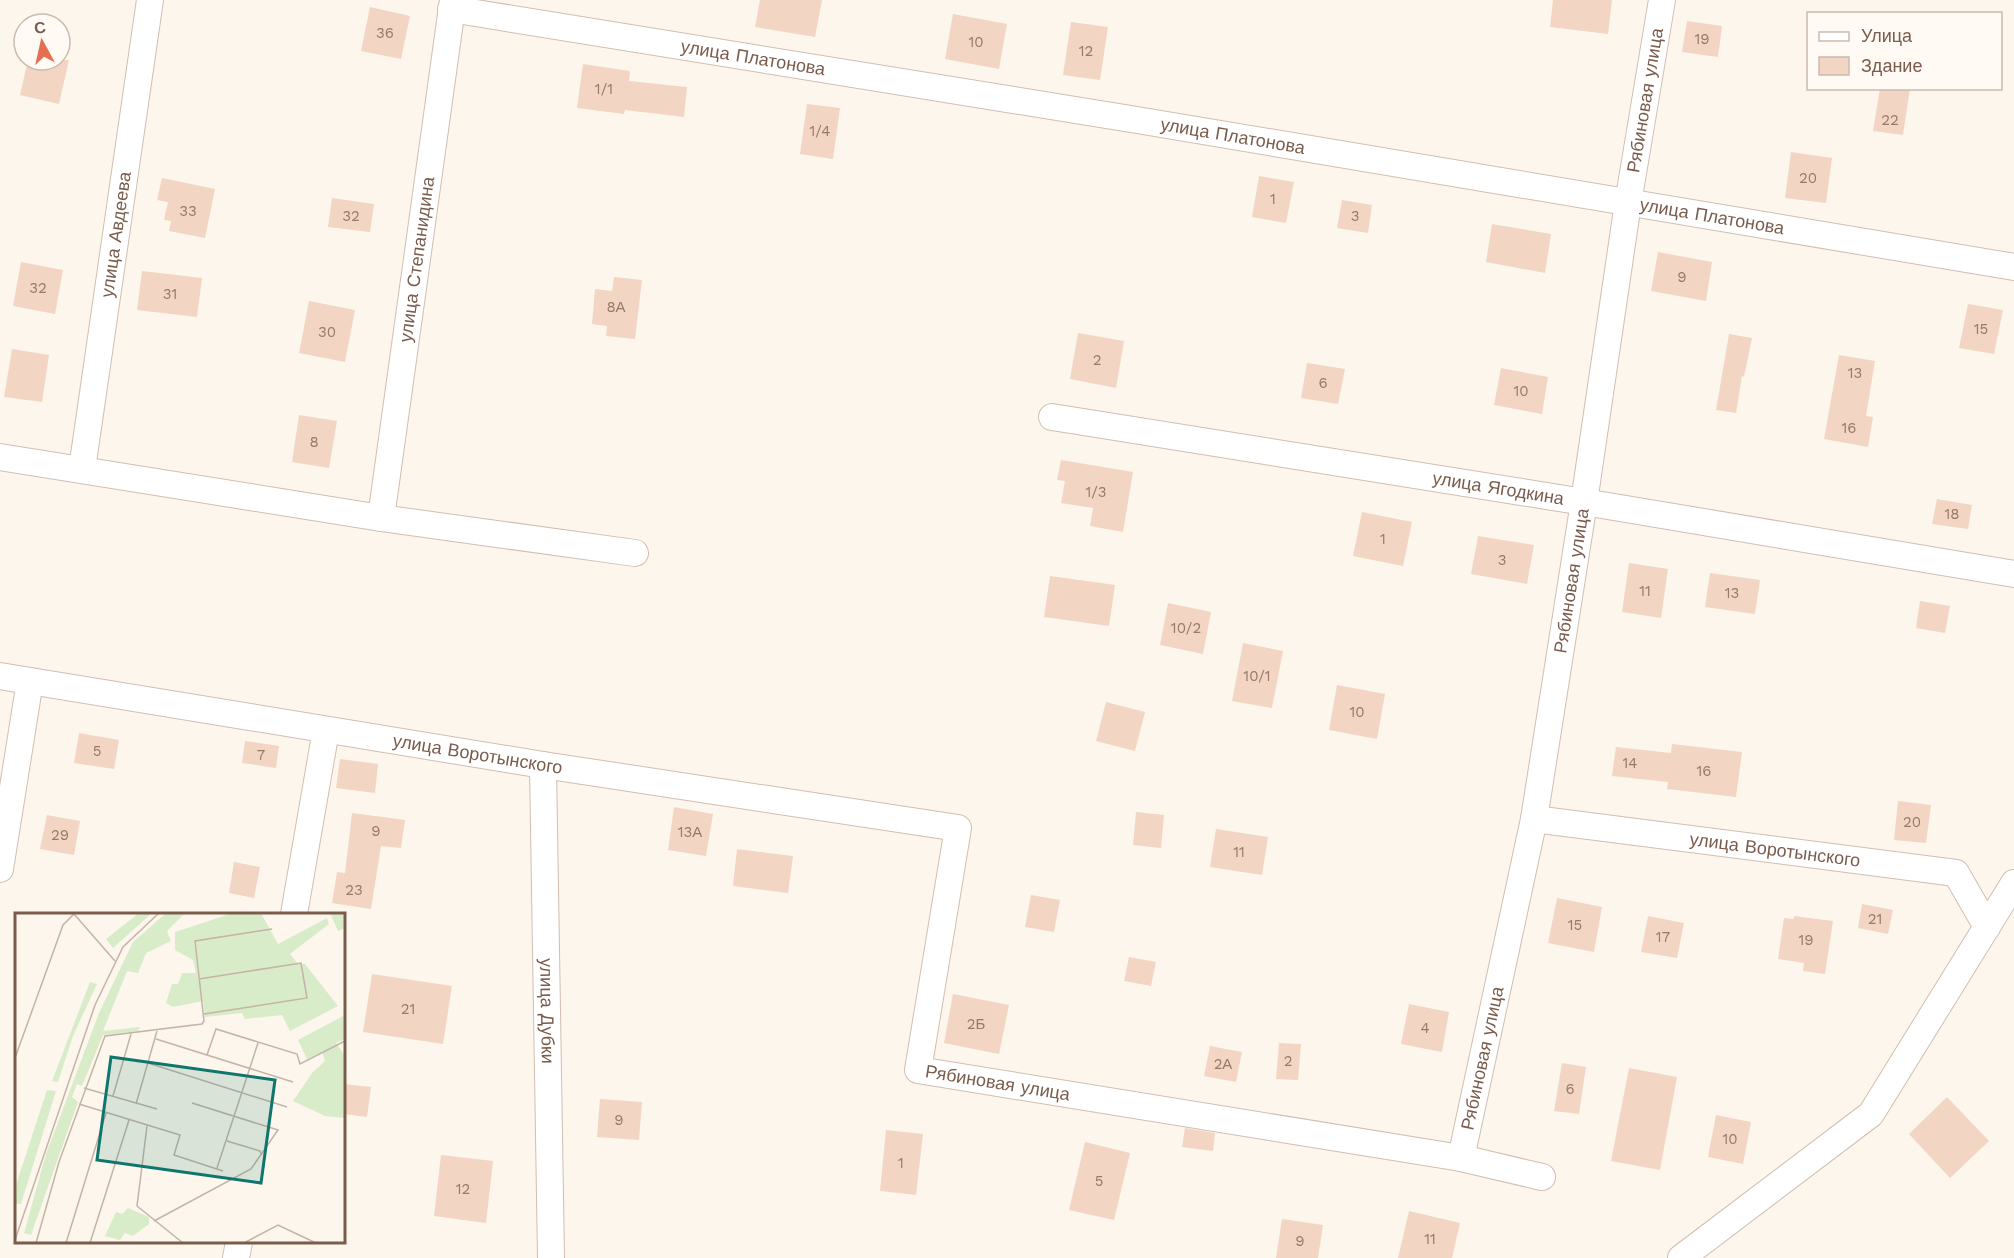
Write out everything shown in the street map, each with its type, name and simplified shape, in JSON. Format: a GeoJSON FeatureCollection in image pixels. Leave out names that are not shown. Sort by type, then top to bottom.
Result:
{"type":"FeatureCollection","features":[{"type":"Feature","properties":{"kind":"street","name":"улица Авдеева"},"geometry":{"type":"LineString","coordinates":[[82,469],[150,0]]}},
{"type":"Feature","properties":{"kind":"street","name":"Рябиновая улица"},"geometry":{"type":"LineString","coordinates":[[1461,1158],[1534,819],[1628,203],[1662,0]]}},
{"type":"Feature","properties":{"kind":"street","name":"улица Платонова"},"geometry":{"type":"LineString","coordinates":[[452,5],[2014,267]]}},
{"type":"Feature","properties":{"kind":"street","name":"улица Степанидина"},"geometry":{"type":"LineString","coordinates":[[381,518],[452,5]]}},
{"type":"Feature","properties":{"kind":"street","name":"улица Ягодкина"},"geometry":{"type":"LineString","coordinates":[[1052,417],[2014,574]]}},
{"type":"Feature","properties":{"kind":"street"},"geometry":{"type":"LineString","coordinates":[[0,457],[381,518],[635,553]]}},
{"type":"Feature","properties":{"kind":"street","name":"улица Воротынского"},"geometry":{"type":"LineString","coordinates":[[0,676],[543,765],[958,828]]}},
{"type":"Feature","properties":{"kind":"street"},"geometry":{"type":"LineString","coordinates":[[0,868],[30,681]]}},
{"type":"Feature","properties":{"kind":"street"},"geometry":{"type":"LineString","coordinates":[[294,913],[326,730]]}},
{"type":"Feature","properties":{"kind":"street","name":"улица Дубки"},"geometry":{"type":"LineString","coordinates":[[543,765],[551,1258]]}},
{"type":"Feature","properties":{"kind":"street","name":"улица Воротынского"},"geometry":{"type":"LineString","coordinates":[[1534,819],[1956,873],[1987,927]]}},
{"type":"Feature","properties":{"kind":"street","name":"Рябиновая улица"},"geometry":{"type":"LineString","coordinates":[[958,828],[918,1070],[1461,1158],[1542,1177]]}},
{"type":"Feature","properties":{"kind":"street"},"geometry":{"type":"LineString","coordinates":[[1681,1258],[1871,1114],[2014,883]]}},
{"type":"Feature","properties":{"kind":"street"},"geometry":{"type":"LineString","coordinates":[[236,1258],[239,1243]]}},
{"type":"Feature","properties":{"kind":"building"},"geometry":{"type":"Polygon","coordinates":[[[760,0],[822,0],[815,37],[755,27],[760,0]]]}},
{"type":"Feature","properties":{"kind":"building"},"geometry":{"type":"Polygon","coordinates":[[[1553,0],[1612,0],[1608,34],[1550,27],[1553,0]]]}},
{"type":"Feature","properties":{"kind":"building"},"geometry":{"type":"Polygon","coordinates":[[[370,7],[410,16],[401,59],[361,51],[370,7]]]}},
{"type":"Feature","properties":{"kind":"building"},"geometry":{"type":"Polygon","coordinates":[[[953,14],[1007,24],[999,69],[945,59],[953,14]]]}},
{"type":"Feature","properties":{"kind":"building"},"geometry":{"type":"Polygon","coordinates":[[[1687,21],[1722,26],[1718,57],[1682,52],[1687,21]]]}},
{"type":"Feature","properties":{"kind":"building"},"geometry":{"type":"Polygon","coordinates":[[[1071,22],[1108,27],[1100,80],[1063,75],[1071,22]]]}},
{"type":"Feature","properties":{"kind":"building"},"geometry":{"type":"Polygon","coordinates":[[[583,64],[630,71],[629,81],[687,87],[684,117],[625,110],[624,114],[577,108],[583,64]]]}},
{"type":"Feature","properties":{"kind":"building"},"geometry":{"type":"Polygon","coordinates":[[[25,72],[66,72],[59,104],[20,95],[25,72]]]}},
{"type":"Feature","properties":{"kind":"building"},"geometry":{"type":"Polygon","coordinates":[[[1880,90],[1910,90],[1903,135],[1873,131],[1880,90]]]}},
{"type":"Feature","properties":{"kind":"building"},"geometry":{"type":"Polygon","coordinates":[[[807,104],[840,108],[833,159],[800,154],[807,104]]]}},
{"type":"Feature","properties":{"kind":"building"},"geometry":{"type":"Polygon","coordinates":[[[1791,152],[1832,158],[1826,203],[1785,198],[1791,152]]]}},
{"type":"Feature","properties":{"kind":"building"},"geometry":{"type":"Polygon","coordinates":[[[1259,176],[1294,182],[1286,223],[1252,217],[1259,176]]]}},
{"type":"Feature","properties":{"kind":"building"},"geometry":{"type":"Polygon","coordinates":[[[162,178],[215,189],[205,238],[169,231],[171,221],[164,220],[168,202],[157,200],[162,178]]]}},
{"type":"Feature","properties":{"kind":"building"},"geometry":{"type":"Polygon","coordinates":[[[332,198],[374,204],[370,232],[328,227],[332,198]]]}},
{"type":"Feature","properties":{"kind":"building"},"geometry":{"type":"Polygon","coordinates":[[[1342,200],[1372,205],[1368,233],[1337,228],[1342,200]]]}},
{"type":"Feature","properties":{"kind":"building"},"geometry":{"type":"Polygon","coordinates":[[[1492,224],[1551,234],[1545,273],[1486,262],[1492,224]]]}},
{"type":"Feature","properties":{"kind":"building"},"geometry":{"type":"Polygon","coordinates":[[[1658,252],[1712,262],[1706,301],[1651,291],[1658,252]]]}},
{"type":"Feature","properties":{"kind":"building"},"geometry":{"type":"Polygon","coordinates":[[[21,262],[63,270],[55,314],[13,306],[21,262]]]}},
{"type":"Feature","properties":{"kind":"building"},"geometry":{"type":"Polygon","coordinates":[[[142,271],[202,278],[197,317],[137,310],[142,271]]]}},
{"type":"Feature","properties":{"kind":"building"},"geometry":{"type":"Polygon","coordinates":[[[614,277],[642,280],[635,339],[606,336],[607,326],[592,324],[595,289],[612,291],[614,277]]]}},
{"type":"Feature","properties":{"kind":"building"},"geometry":{"type":"Polygon","coordinates":[[[309,301],[355,310],[345,362],[299,353],[309,301]]]}},
{"type":"Feature","properties":{"kind":"building"},"geometry":{"type":"Polygon","coordinates":[[[1968,304],[2003,310],[1994,354],[1959,348],[1968,304]]]}},
{"type":"Feature","properties":{"kind":"building"},"geometry":{"type":"Polygon","coordinates":[[[1078,333],[1124,341],[1116,388],[1070,379],[1078,333]]]}},
{"type":"Feature","properties":{"kind":"building"},"geometry":{"type":"Polygon","coordinates":[[[1729,334],[1752,338],[1744,377],[1742,376],[1736,413],[1716,410],[1729,334]]]}},
{"type":"Feature","properties":{"kind":"building"},"geometry":{"type":"Polygon","coordinates":[[[12,349],[49,355],[42,402],[4,397],[12,349]]]}},
{"type":"Feature","properties":{"kind":"building"},"geometry":{"type":"Polygon","coordinates":[[[1839,355],[1875,361],[1866,416],[1873,417],[1868,447],[1824,439],[1839,355]]]}},
{"type":"Feature","properties":{"kind":"building"},"geometry":{"type":"Polygon","coordinates":[[[1307,363],[1345,369],[1338,404],[1301,398],[1307,363]]]}},
{"type":"Feature","properties":{"kind":"building"},"geometry":{"type":"Polygon","coordinates":[[[1501,368],[1548,377],[1542,414],[1494,405],[1501,368]]]}},
{"type":"Feature","properties":{"kind":"building"},"geometry":{"type":"Polygon","coordinates":[[[299,415],[337,421],[329,468],[292,462],[299,415]]]}},
{"type":"Feature","properties":{"kind":"building"},"geometry":{"type":"Polygon","coordinates":[[[1061,460],[1133,472],[1123,532],[1090,526],[1093,508],[1061,503],[1065,481],[1057,480],[1061,460]]]}},
{"type":"Feature","properties":{"kind":"building"},"geometry":{"type":"Polygon","coordinates":[[[1937,499],[1972,505],[1968,529],[1932,524],[1937,499]]]}},
{"type":"Feature","properties":{"kind":"building"},"geometry":{"type":"Polygon","coordinates":[[[1362,512],[1412,522],[1403,566],[1353,556],[1362,512]]]}},
{"type":"Feature","properties":{"kind":"building"},"geometry":{"type":"Polygon","coordinates":[[[1478,536],[1534,545],[1527,584],[1471,574],[1478,536]]]}},
{"type":"Feature","properties":{"kind":"building"},"geometry":{"type":"Polygon","coordinates":[[[1629,563],[1668,569],[1661,618],[1622,612],[1629,563]]]}},
{"type":"Feature","properties":{"kind":"building"},"geometry":{"type":"Polygon","coordinates":[[[1710,573],[1760,580],[1755,614],[1705,607],[1710,573]]]}},
{"type":"Feature","properties":{"kind":"building"},"geometry":{"type":"Polygon","coordinates":[[[1050,576],[1115,585],[1109,626],[1044,617],[1050,576]]]}},
{"type":"Feature","properties":{"kind":"building"},"geometry":{"type":"Polygon","coordinates":[[[1920,601],[1950,606],[1945,633],[1916,628],[1920,601]]]}},
{"type":"Feature","properties":{"kind":"building"},"geometry":{"type":"Polygon","coordinates":[[[1168,603],[1211,612],[1203,654],[1160,645],[1168,603]]]}},
{"type":"Feature","properties":{"kind":"building"},"geometry":{"type":"Polygon","coordinates":[[[1243,643],[1283,651],[1272,708],[1232,701],[1243,643]]]}},
{"type":"Feature","properties":{"kind":"building"},"geometry":{"type":"Polygon","coordinates":[[[1337,685],[1385,694],[1377,739],[1329,730],[1337,685]]]}},
{"type":"Feature","properties":{"kind":"building"},"geometry":{"type":"Polygon","coordinates":[[[1106,702],[1145,712],[1135,751],[1096,741],[1106,702]]]}},
{"type":"Feature","properties":{"kind":"building"},"geometry":{"type":"Polygon","coordinates":[[[79,733],[119,740],[114,769],[74,763],[79,733]]]}},
{"type":"Feature","properties":{"kind":"building"},"geometry":{"type":"Polygon","coordinates":[[[245,741],[279,746],[276,768],[242,763],[245,741]]]}},
{"type":"Feature","properties":{"kind":"building"},"geometry":{"type":"Polygon","coordinates":[[[1672,744],[1742,752],[1736,797],[1667,789],[1668,782],[1612,776],[1616,747],[1671,753],[1672,744]]]}},
{"type":"Feature","properties":{"kind":"building"},"geometry":{"type":"Polygon","coordinates":[[[340,759],[378,764],[375,793],[336,788],[340,759]]]}},
{"type":"Feature","properties":{"kind":"building"},"geometry":{"type":"Polygon","coordinates":[[[1898,801],[1931,805],[1926,843],[1894,840],[1898,801]]]}},
{"type":"Feature","properties":{"kind":"building"},"geometry":{"type":"Polygon","coordinates":[[[674,807],[713,814],[706,856],[668,850],[674,807]]]}},
{"type":"Feature","properties":{"kind":"building"},"geometry":{"type":"Polygon","coordinates":[[[1136,812],[1164,815],[1161,848],[1133,845],[1136,812]]]}},
{"type":"Feature","properties":{"kind":"building"},"geometry":{"type":"Polygon","coordinates":[[[352,813],[405,820],[401,848],[381,846],[371,909],[332,903],[337,872],[345,873],[352,813]]]}},
{"type":"Feature","properties":{"kind":"building"},"geometry":{"type":"Polygon","coordinates":[[[47,815],[80,821],[74,855],[40,849],[47,815]]]}},
{"type":"Feature","properties":{"kind":"building"},"geometry":{"type":"Polygon","coordinates":[[[1216,829],[1268,837],[1262,875],[1210,867],[1216,829]]]}},
{"type":"Feature","properties":{"kind":"building"},"geometry":{"type":"Polygon","coordinates":[[[737,849],[793,856],[788,893],[733,886],[737,849]]]}},
{"type":"Feature","properties":{"kind":"building"},"geometry":{"type":"Polygon","coordinates":[[[234,862],[260,867],[254,898],[229,893],[234,862]]]}},
{"type":"Feature","properties":{"kind":"building"},"geometry":{"type":"Polygon","coordinates":[[[1031,895],[1060,900],[1054,932],[1025,927],[1031,895]]]}},
{"type":"Feature","properties":{"kind":"building"},"geometry":{"type":"Polygon","coordinates":[[[1557,898],[1602,907],[1594,952],[1548,943],[1557,898]]]}},
{"type":"Feature","properties":{"kind":"building"},"geometry":{"type":"Polygon","coordinates":[[[1862,904],[1893,910],[1888,934],[1858,928],[1862,904]]]}},
{"type":"Feature","properties":{"kind":"building"},"geometry":{"type":"Polygon","coordinates":[[[1648,916],[1684,923],[1677,958],[1641,952],[1648,916]]]}},
{"type":"Feature","properties":{"kind":"building"},"geometry":{"type":"Polygon","coordinates":[[[1794,916],[1833,921],[1825,974],[1803,971],[1804,963],[1778,959],[1784,918],[1794,919],[1794,916]]]}},
{"type":"Feature","properties":{"kind":"building"},"geometry":{"type":"Polygon","coordinates":[[[1129,957],[1156,962],[1151,986],[1124,981],[1129,957]]]}},
{"type":"Feature","properties":{"kind":"building"},"geometry":{"type":"Polygon","coordinates":[[[372,974],[452,986],[443,1044],[363,1032],[372,974]]]}},
{"type":"Feature","properties":{"kind":"building"},"geometry":{"type":"Polygon","coordinates":[[[953,994],[1009,1005],[999,1054],[944,1043],[953,994]]]}},
{"type":"Feature","properties":{"kind":"building"},"geometry":{"type":"Polygon","coordinates":[[[1409,1004],[1449,1012],[1442,1052],[1401,1044],[1409,1004]]]}},
{"type":"Feature","properties":{"kind":"building"},"geometry":{"type":"Polygon","coordinates":[[[1279,1043],[1301,1044],[1298,1080],[1276,1079],[1279,1043]]]}},
{"type":"Feature","properties":{"kind":"building"},"geometry":{"type":"Polygon","coordinates":[[[1210,1046],[1242,1052],[1236,1082],[1204,1076],[1210,1046]]]}},
{"type":"Feature","properties":{"kind":"building"},"geometry":{"type":"Polygon","coordinates":[[[1562,1063],[1586,1067],[1579,1114],[1554,1111],[1562,1063]]]}},
{"type":"Feature","properties":{"kind":"building"},"geometry":{"type":"Polygon","coordinates":[[[1629,1068],[1677,1077],[1660,1170],[1611,1161],[1629,1068]]]}},
{"type":"Feature","properties":{"kind":"building"},"geometry":{"type":"Polygon","coordinates":[[[345,1084],[371,1087],[367,1117],[345,1114],[345,1084]]]}},
{"type":"Feature","properties":{"kind":"building"},"geometry":{"type":"Polygon","coordinates":[[[1947,1097],[1989,1141],[1950,1178],[1909,1134],[1947,1097]]]}},
{"type":"Feature","properties":{"kind":"building"},"geometry":{"type":"Polygon","coordinates":[[[600,1099],[642,1102],[639,1140],[597,1137],[600,1099]]]}},
{"type":"Feature","properties":{"kind":"building"},"geometry":{"type":"Polygon","coordinates":[[[1716,1115],[1751,1122],[1743,1164],[1708,1157],[1716,1115]]]}},
{"type":"Feature","properties":{"kind":"building"},"geometry":{"type":"Polygon","coordinates":[[[1185,1128],[1215,1133],[1213,1151],[1182,1147],[1185,1128]]]}},
{"type":"Feature","properties":{"kind":"building"},"geometry":{"type":"Polygon","coordinates":[[[886,1130],[923,1134],[916,1195],[880,1191],[886,1130]]]}},
{"type":"Feature","properties":{"kind":"building"},"geometry":{"type":"Polygon","coordinates":[[[1085,1142],[1130,1153],[1114,1220],[1069,1210],[1085,1142]]]}},
{"type":"Feature","properties":{"kind":"building"},"geometry":{"type":"Polygon","coordinates":[[[441,1155],[493,1161],[486,1223],[434,1216],[441,1155]]]}},
{"type":"Feature","properties":{"kind":"building"},"geometry":{"type":"Polygon","coordinates":[[[1409,1211],[1460,1223],[1452,1258],[1398,1258],[1409,1211]]]}},
{"type":"Feature","properties":{"kind":"building"},"geometry":{"type":"Polygon","coordinates":[[[1282,1219],[1323,1225],[1318,1258],[1276,1258],[1282,1219]]]}}]}
